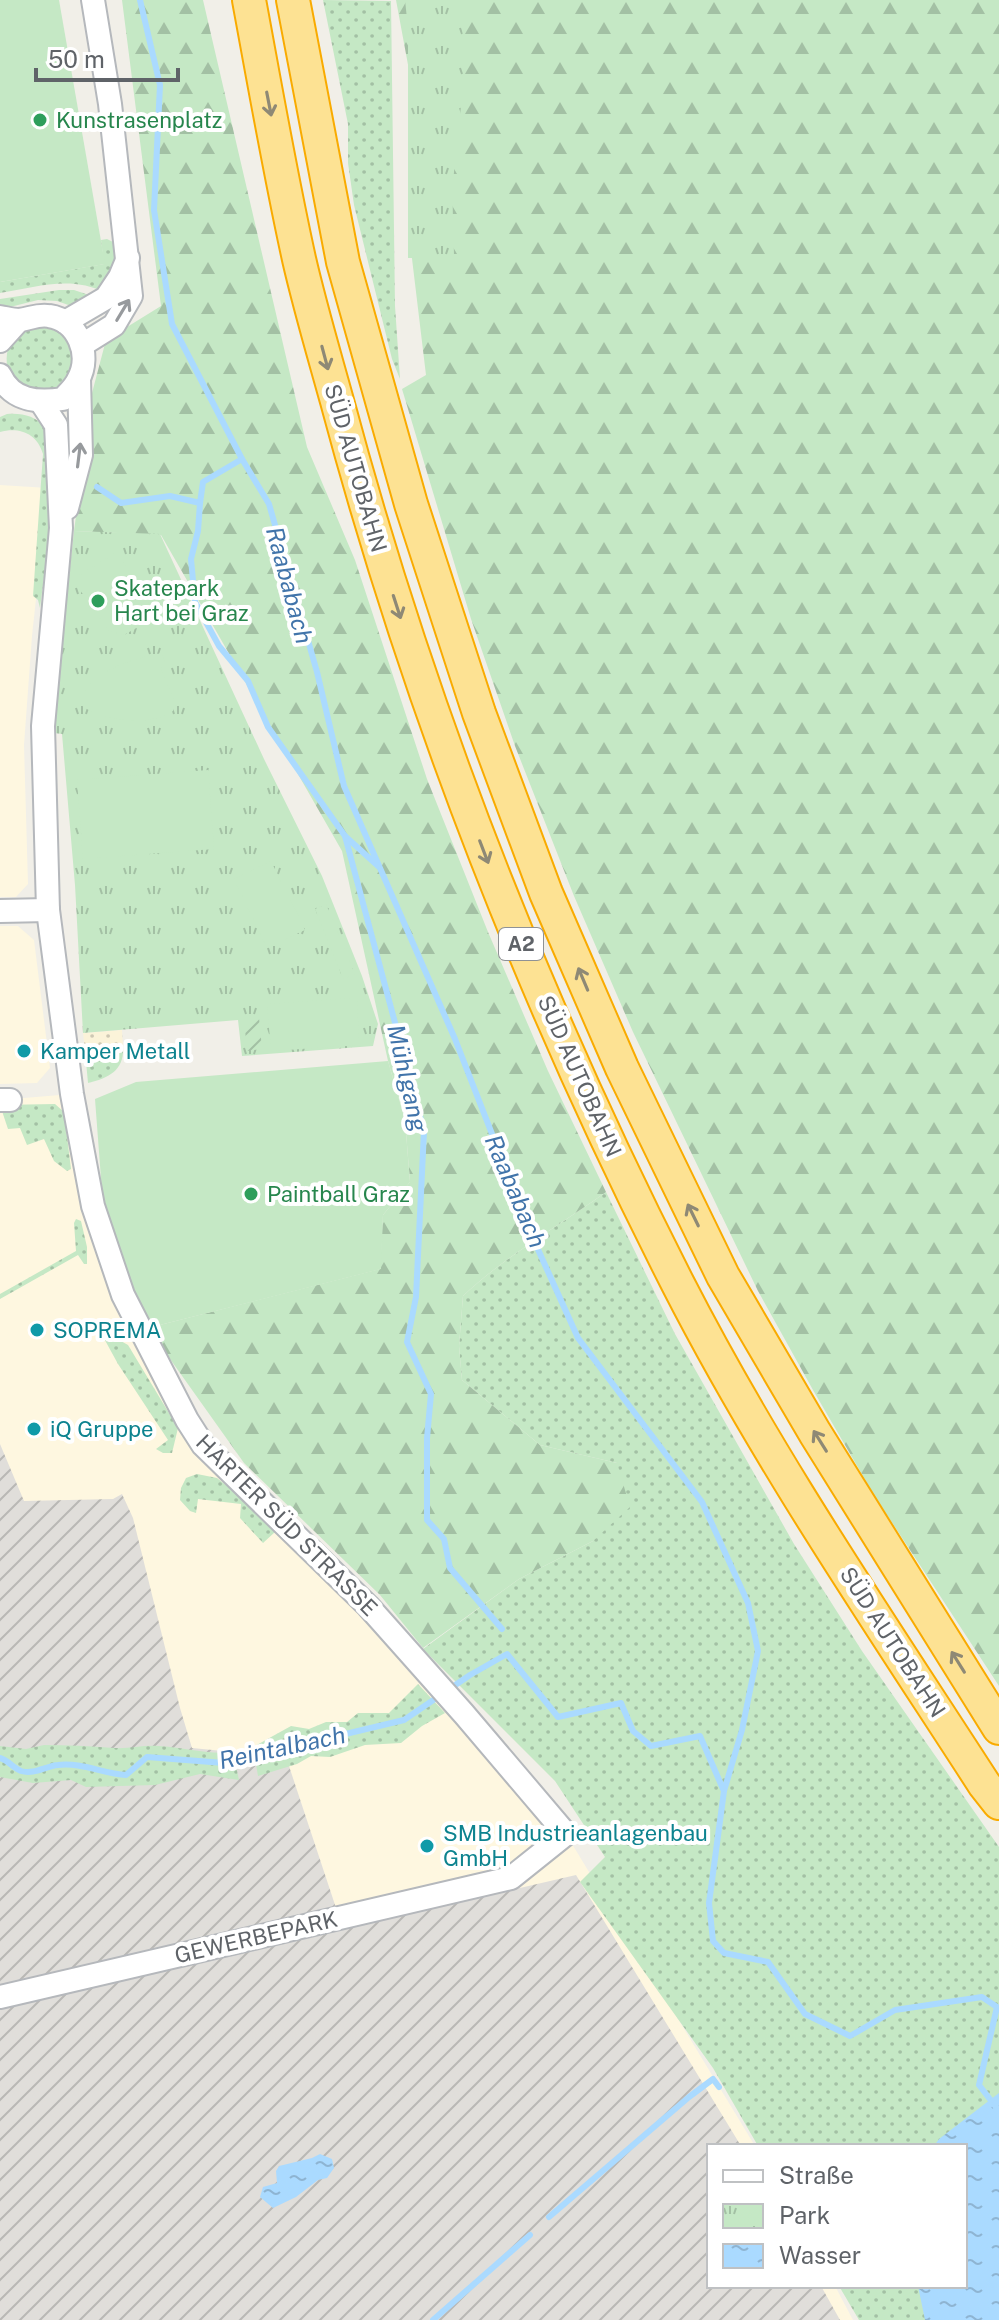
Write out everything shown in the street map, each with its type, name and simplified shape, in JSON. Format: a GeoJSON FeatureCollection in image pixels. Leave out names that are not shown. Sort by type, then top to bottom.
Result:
{"type":"FeatureCollection","features":[{"type":"Feature","properties":{"kind":"highway","name":"SÜD AUTOBAHN"},"geometry":{"type":"LineString","coordinates":[[249,0],[299,260],[368,517],[435,725],[505,907],[581,1084],[679,1286],[786,1475],[999,1803]]}},
{"type":"Feature","properties":{"kind":"highway","name":"SÜD AUTOBAHN"},"geometry":{"type":"LineString","coordinates":[[293,0],[343,262],[411,504],[479,713],[546,893],[622,1068],[723,1276],[815,1433],[999,1728]]}},
{"type":"Feature","properties":{"kind":"street"},"geometry":{"type":"LineString","coordinates":[[0,341],[10,318],[35,315],[53,316],[65,322],[82,345],[114,325],[131,296],[110,104],[93,0]]}},
{"type":"Feature","properties":{"kind":"street"},"geometry":{"type":"LineString","coordinates":[[65,322],[106,298],[129,256]]}},
{"type":"Feature","properties":{"kind":"street","name":"HARTER SÜD STRASSE"},"geometry":{"type":"LineString","coordinates":[[61,528],[81,455],[79,379],[84,363],[82,345]]}},
{"type":"Feature","properties":{"kind":"street"},"geometry":{"type":"LineString","coordinates":[[0,375],[4,384],[26,400],[41,402],[63,399],[79,379]]}},
{"type":"Feature","properties":{"kind":"street","name":"HARTER SÜD STRASSE"},"geometry":{"type":"LineString","coordinates":[[41,402],[56,425],[61,528],[43,726],[48,910],[72,1094],[90,1191],[123,1295],[203,1445],[368,1606],[566,1834],[511,1878]]}},
{"type":"Feature","properties":{"kind":"street"},"geometry":{"type":"LineString","coordinates":[[0,911],[48,910]]}},
{"type":"Feature","properties":{"kind":"street","name":"GEWERBEPARK"},"geometry":{"type":"LineString","coordinates":[[0,1997],[511,1878]]}},
{"type":"Feature","properties":{"kind":"shaded area"},"geometry":{"type":"Polygon","coordinates":[[[0,485],[48,488],[24,745],[28,884],[16,897],[0,897],[0,485]]]}},
{"type":"Feature","properties":{"kind":"shaded area"},"geometry":{"type":"Polygon","coordinates":[[[0,926],[18,926],[34,940],[50,1068],[37,1083],[0,1084],[0,926]]]}},
{"type":"Feature","properties":{"kind":"shaded area"},"geometry":{"type":"Polygon","coordinates":[[[72,1094],[93,1206],[203,1445],[566,1834],[754,2144],[707,2144],[707,2288],[836,2288],[853,2320],[0,2320],[0,1100],[72,1094]]]}},
{"type":"Feature","properties":{"kind":"shaded area"},"geometry":{"type":"Polygon","coordinates":[[[0,1444],[24,1501],[113,1499],[122,1494],[133,1518],[192,1748],[286,1757],[343,1929],[576,1875],[740,2144],[707,2144],[707,2288],[822,2288],[840,2320],[0,2320],[0,2010],[3,2009],[0,1993],[0,1444]]]}},
{"type":"Feature","properties":{"kind":"green space","name":"Kunstrasenplatz"},"geometry":{"type":"Polygon","coordinates":[[[0,0],[59,0],[105,264],[0,282],[0,0]]]}},
{"type":"Feature","properties":{"kind":"green space"},"geometry":{"type":"Polygon","coordinates":[[[122,0],[203,0],[307,447],[355,560],[427,779],[488,932],[548,1071],[606,1192],[514,1254],[463,1296],[459,1346],[462,1380],[540,1445],[617,1463],[630,1507],[593,1541],[519,1579],[423,1648],[380,1595],[244,1463],[148,1328],[380,1269],[383,1215],[410,1182],[405,1120],[388,1061],[342,851],[161,535],[74,531],[92,393],[106,340],[161,306],[122,0]]]}},
{"type":"Feature","properties":{"kind":"green space"},"geometry":{"type":"Polygon","coordinates":[[[323,0],[391,1],[395,306],[400,379],[392,359],[354,205],[348,163],[348,124],[323,0]]]}},
{"type":"Feature","properties":{"kind":"green space"},"geometry":{"type":"Polygon","coordinates":[[[396,0],[999,0],[999,1686],[874,1495],[758,1291],[633,1032],[574,896],[515,746],[471,619],[402,389],[426,375],[410,242],[411,81],[396,0]]]}},
{"type":"Feature","properties":{"kind":"green space"},"geometry":{"type":"Polygon","coordinates":[[[405,0],[459,0],[463,65],[453,183],[454,258],[408,258],[408,28],[405,0]]]}},
{"type":"Feature","properties":{"kind":"green space"},"geometry":{"type":"Polygon","coordinates":[[[101,240],[115,243],[117,259],[106,293],[67,284],[0,293],[0,282],[104,264],[101,240]]]}},
{"type":"Feature","properties":{"kind":"green space"},"geometry":{"type":"Polygon","coordinates":[[[74,290],[101,299],[74,307],[57,301],[38,300],[10,307],[0,304],[0,299],[74,290]]]}},
{"type":"Feature","properties":{"kind":"green space"},"geometry":{"type":"Polygon","coordinates":[[[50,325],[69,338],[77,359],[61,389],[38,396],[9,376],[7,354],[9,345],[20,333],[50,325]]]}},
{"type":"Feature","properties":{"kind":"green space"},"geometry":{"type":"Polygon","coordinates":[[[7,414],[28,416],[47,428],[55,493],[40,608],[33,596],[43,454],[32,436],[14,430],[0,432],[0,417],[7,414]]]}},
{"type":"Feature","properties":{"kind":"green space"},"geometry":{"type":"Polygon","coordinates":[[[74,531],[160,534],[322,876],[378,1024],[373,1046],[242,1056],[238,1020],[83,1033],[62,734],[54,733],[74,531]]]}},
{"type":"Feature","properties":{"kind":"green space","name":"Skatepark Hart bei Graz"},"geometry":{"type":"Polygon","coordinates":[[[117,552],[155,613],[154,618],[124,635],[109,631],[77,586],[78,576],[117,552]],[[109,579],[100,586],[100,590],[121,619],[133,611],[115,580],[109,579]]]}},
{"type":"Feature","properties":{"kind":"green space"},"geometry":{"type":"Polygon","coordinates":[[[162,653],[165,662],[161,664],[162,672],[176,704],[173,711],[152,719],[128,720],[104,716],[83,707],[83,696],[98,677],[124,663],[162,653]]]}},
{"type":"Feature","properties":{"kind":"green space"},"geometry":{"type":"Polygon","coordinates":[[[208,770],[214,849],[83,859],[77,780],[208,770]]]}},
{"type":"Feature","properties":{"kind":"green space"},"geometry":{"type":"Polygon","coordinates":[[[271,861],[305,930],[267,948],[234,879],[271,861]]]}},
{"type":"Feature","properties":{"kind":"green space"},"geometry":{"type":"Polygon","coordinates":[[[326,904],[355,974],[343,979],[315,909],[326,904]]]}},
{"type":"Feature","properties":{"kind":"green space"},"geometry":{"type":"Polygon","coordinates":[[[354,998],[357,1001],[359,1041],[355,1045],[274,1051],[271,1048],[267,1008],[270,1004],[354,998]]]}},
{"type":"Feature","properties":{"kind":"green space"},"geometry":{"type":"Polygon","coordinates":[[[259,1018],[262,1049],[247,1051],[244,1019],[259,1018]]]}},
{"type":"Feature","properties":{"kind":"green space"},"geometry":{"type":"Polygon","coordinates":[[[123,1048],[118,1068],[102,1079],[88,1083],[85,1051],[123,1048]]]}},
{"type":"Feature","properties":{"kind":"green space","name":"Paintball Graz"},"geometry":{"type":"Polygon","coordinates":[[[388,1061],[405,1120],[410,1182],[383,1215],[381,1269],[148,1328],[103,1205],[95,1099],[136,1082],[388,1061]]]}},
{"type":"Feature","properties":{"kind":"green space"},"geometry":{"type":"Polygon","coordinates":[[[55,1104],[64,1112],[71,1169],[67,1171],[54,1161],[44,1139],[27,1145],[20,1128],[8,1129],[0,1105],[55,1104]]]}},
{"type":"Feature","properties":{"kind":"green space"},"geometry":{"type":"Polygon","coordinates":[[[606,1192],[675,1334],[794,1544],[862,1651],[999,1847],[999,2320],[859,2320],[840,2288],[967,2288],[967,2144],[757,2144],[713,2068],[580,1882],[605,1857],[555,1781],[423,1649],[519,1579],[593,1541],[617,1463],[540,1445],[462,1380],[459,1346],[463,1296],[514,1254],[606,1192]]]}},
{"type":"Feature","properties":{"kind":"green space"},"geometry":{"type":"Polygon","coordinates":[[[76,1219],[81,1221],[87,1264],[78,1255],[0,1299],[0,1294],[76,1251],[76,1219]]]}},
{"type":"Feature","properties":{"kind":"green space"},"geometry":{"type":"Polygon","coordinates":[[[105,1332],[128,1345],[178,1428],[172,1453],[156,1449],[168,1440],[118,1364],[101,1333],[105,1332]]]}},
{"type":"Feature","properties":{"kind":"green space"},"geometry":{"type":"Polygon","coordinates":[[[197,1474],[217,1478],[275,1532],[263,1543],[240,1518],[241,1504],[198,1499],[196,1513],[190,1511],[180,1500],[181,1488],[186,1478],[197,1474]]]}},
{"type":"Feature","properties":{"kind":"green space"},"geometry":{"type":"Polygon","coordinates":[[[418,1684],[445,1713],[401,1743],[365,1745],[330,1757],[311,1756],[297,1764],[258,1776],[253,1747],[291,1726],[309,1729],[326,1722],[347,1722],[358,1713],[389,1713],[418,1684]]]}},
{"type":"Feature","properties":{"kind":"green space"},"geometry":{"type":"Polygon","coordinates":[[[44,1745],[158,1746],[233,1752],[239,1780],[200,1774],[155,1785],[86,1787],[71,1780],[33,1783],[0,1777],[0,1746],[26,1749],[44,1745]]]}},
{"type":"Feature","properties":{"kind":"sand"},"geometry":{"type":"Polygon","coordinates":[[[122,1030],[123,1048],[85,1051],[83,1033],[122,1030]]]}},
{"type":"Feature","properties":{"kind":"water"},"geometry":{"type":"Polygon","coordinates":[[[999,2093],[999,2320],[925,2320],[918,2288],[967,2288],[967,2144],[935,2144],[999,2093]]]}},
{"type":"Feature","properties":{"kind":"water"},"geometry":{"type":"Polygon","coordinates":[[[320,2154],[332,2159],[334,2168],[327,2178],[318,2180],[296,2197],[273,2208],[260,2197],[263,2187],[277,2183],[279,2166],[320,2154]]]}},
{"type":"Feature","properties":{"kind":"waterway","name":"Raababach"},"geometry":{"type":"LineString","coordinates":[[140,0],[160,85],[154,210],[172,324],[242,459],[269,504],[317,672],[344,786],[455,1039],[531,1234],[578,1338],[702,1502],[748,1603],[758,1651],[742,1730],[724,1791],[709,1903],[713,1941],[724,1953],[768,1962],[805,2014],[850,2036],[895,2010],[982,1997],[997,2007],[979,2085],[999,2111]]}},
{"type":"Feature","properties":{"kind":"waterway"},"geometry":{"type":"LineString","coordinates":[[97,487],[121,503],[170,496],[200,503],[203,482],[242,459]]}},
{"type":"Feature","properties":{"kind":"waterway"},"geometry":{"type":"LineString","coordinates":[[200,503],[198,531],[191,559],[195,602],[219,646],[248,681],[268,727],[345,836],[378,866]]}},
{"type":"Feature","properties":{"kind":"waterway","name":"Mühlgang"},"geometry":{"type":"LineString","coordinates":[[345,836],[424,1131],[416,1297],[407,1342],[431,1394],[427,1438],[427,1520],[444,1539],[450,1568],[502,1629]]}},
{"type":"Feature","properties":{"kind":"waterway","name":"Reintalbach"},"geometry":{"type":"LineString","coordinates":[[0,1758],[26,1772],[67,1765],[126,1775],[147,1757],[224,1763],[404,1720],[507,1654],[558,1717],[621,1703],[633,1731],[651,1746],[700,1736],[723,1789]]}},
{"type":"Feature","properties":{"kind":"waterway"},"geometry":{"type":"LineString","coordinates":[[549,2217],[689,2097],[713,2079],[719,2087]]}},
{"type":"Feature","properties":{"kind":"waterway"},"geometry":{"type":"LineString","coordinates":[[433,2320],[530,2235]]}},
{"type":"Feature","properties":{"kind":"place","name":"Kunstrasenplatz"},"geometry":{"type":"Point","coordinates":[40,120]}},
{"type":"Feature","properties":{"kind":"place","name":"Skatepark Hart bei Graz"},"geometry":{"type":"Point","coordinates":[98,601]}},
{"type":"Feature","properties":{"kind":"place","name":"Kamper Metall"},"geometry":{"type":"Point","coordinates":[24,1051]}},
{"type":"Feature","properties":{"kind":"place","name":"Paintball Graz"},"geometry":{"type":"Point","coordinates":[251,1194]}},
{"type":"Feature","properties":{"kind":"place","name":"SOPREMA"},"geometry":{"type":"Point","coordinates":[37,1330]}},
{"type":"Feature","properties":{"kind":"place","name":"iQ Gruppe"},"geometry":{"type":"Point","coordinates":[34,1429]}},
{"type":"Feature","properties":{"kind":"place","name":"SMB Industrieanlagenbau GmbH"},"geometry":{"type":"Point","coordinates":[427,1846]}}]}
